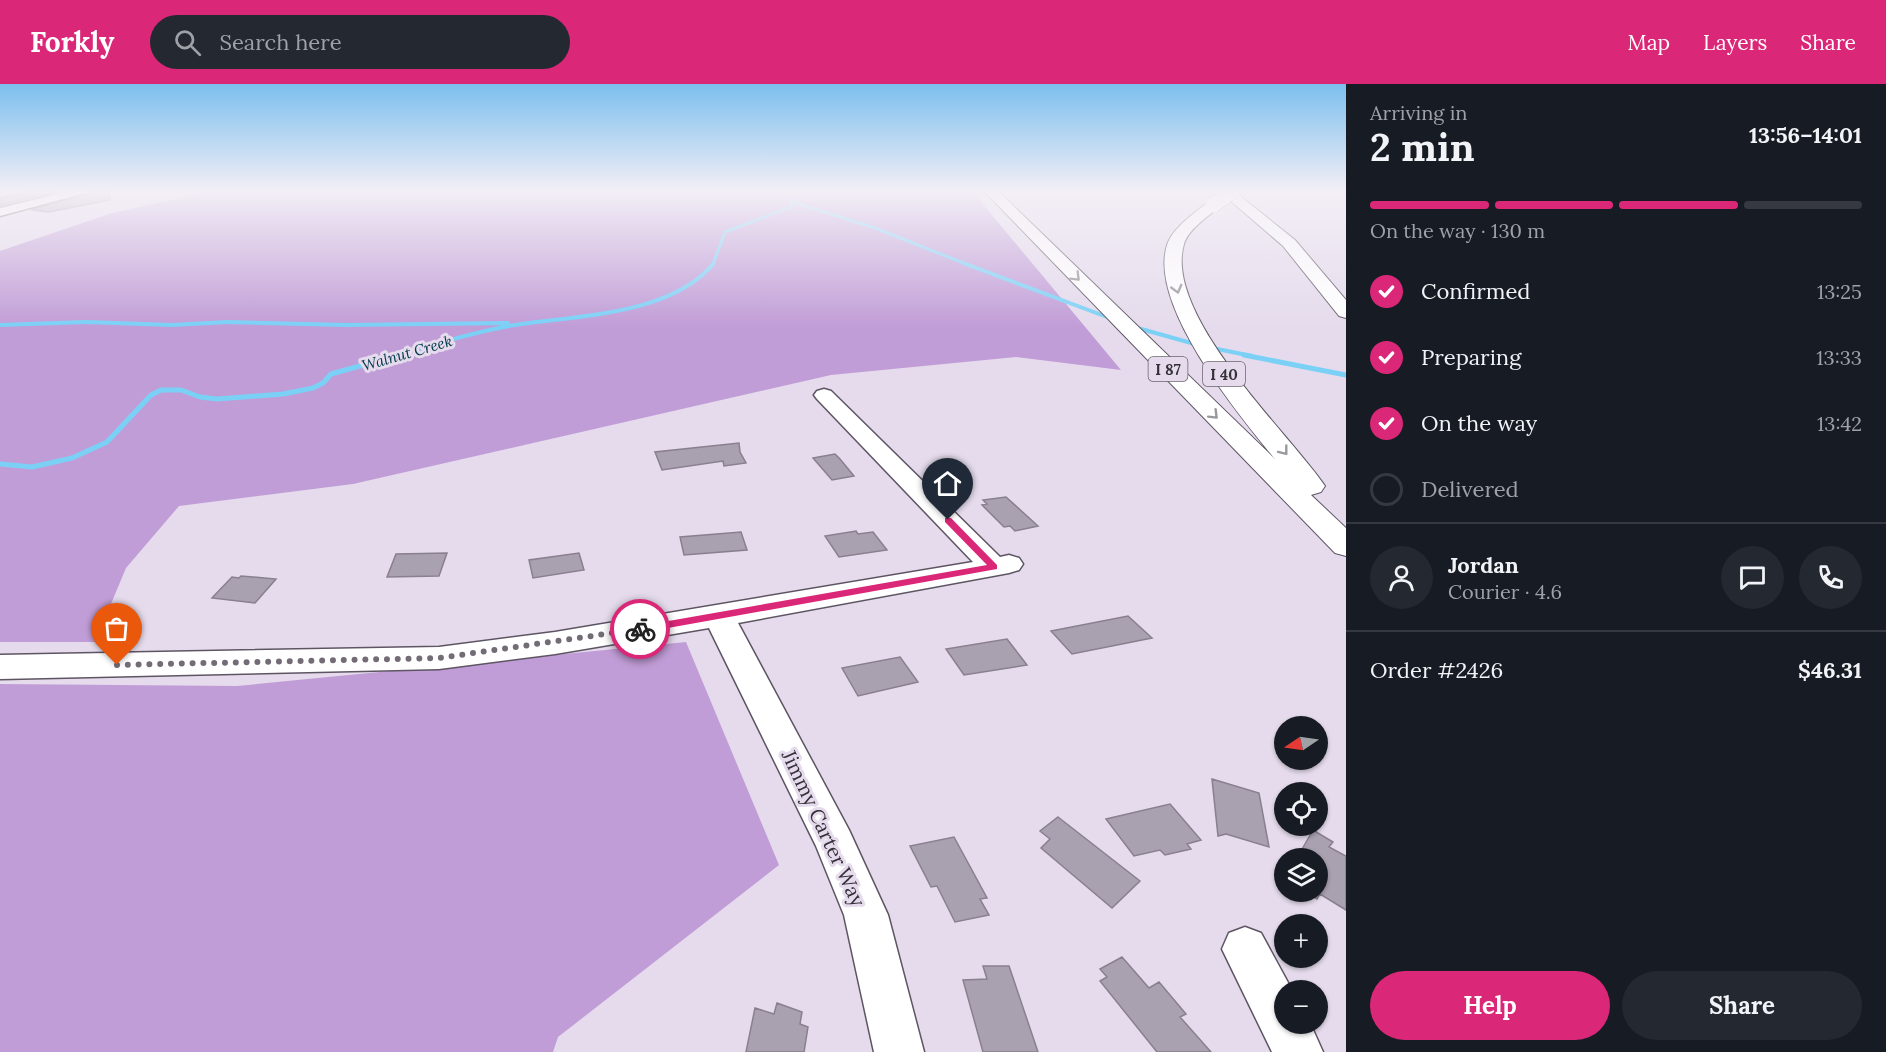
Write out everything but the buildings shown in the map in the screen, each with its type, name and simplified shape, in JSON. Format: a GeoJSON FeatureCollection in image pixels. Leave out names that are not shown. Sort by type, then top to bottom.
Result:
{"type":"FeatureCollection","features":[{"type":"Feature","properties":{"kind":"highway","name":"I 87"},"geometry":{"type":"LineString","coordinates":[[1035,236],[1346,546]]}},
{"type":"Feature","properties":{"kind":"highway","name":"I 40"},"geometry":{"type":"LineString","coordinates":[[1183,236],[1176,243],[1172,265],[1176,290],[1187,316],[1210,356],[1346,531]]}},
{"type":"Feature","properties":{"kind":"highway"},"geometry":{"type":"LineString","coordinates":[[1278,236],[1289,243],[1346,312]]}},
{"type":"Feature","properties":{"kind":"street"},"geometry":{"type":"LineString","coordinates":[[0,667],[439,658],[555,643],[1002,566],[824,396]]}},
{"type":"Feature","properties":{"kind":"street","name":"Jimmy Carter Way"},"geometry":{"type":"LineString","coordinates":[[719,616],[835,843],[866,915],[899,1052]]}},
{"type":"Feature","properties":{"kind":"street"},"geometry":{"type":"LineString","coordinates":[[1245,950],[1298,1052]]}},
{"type":"Feature","properties":{"kind":"shaded area"},"geometry":{"type":"Polygon","coordinates":[[[44,236],[1010,236],[1121,370],[1016,357],[831,375],[353,484],[179,506],[126,568],[95,642],[0,642],[0,251],[44,236]]]}},
{"type":"Feature","properties":{"kind":"shaded area"},"geometry":{"type":"Polygon","coordinates":[[[686,642],[779,865],[558,1037],[553,1052],[0,1052],[0,684],[237,686],[686,642]]]}},
{"type":"Feature","properties":{"kind":"waterway","name":"Walnut Creek"},"geometry":{"type":"LineString","coordinates":[[713,264],[723,236]]}},
{"type":"Feature","properties":{"kind":"waterway"},"geometry":{"type":"LineString","coordinates":[[896,236],[966,264]]}},
{"type":"Feature","properties":{"kind":"waterway"},"geometry":{"type":"LineString","coordinates":[[963,263],[1115,320]]}},
{"type":"Feature","properties":{"kind":"waterway","name":"Walnut Creek"},"geometry":{"type":"LineString","coordinates":[[394,356],[494,329],[619,311],[646,304],[672,294],[695,281],[713,264]]}},
{"type":"Feature","properties":{"kind":"waterway"},"geometry":{"type":"LineString","coordinates":[[0,325],[86,322],[172,325],[228,322],[346,325],[508,323]]}},
{"type":"Feature","properties":{"kind":"waterway"},"geometry":{"type":"LineString","coordinates":[[1134,327],[1202,346],[1252,356]]}},
{"type":"Feature","properties":{"kind":"waterway","name":"Walnut Creek"},"geometry":{"type":"LineString","coordinates":[[0,464],[32,467],[72,458],[107,442],[151,395],[161,390],[181,390],[200,397],[217,399],[283,394],[313,388],[323,383],[331,374],[399,355]]}},
{"type":"Feature","properties":{"kind":"waterway"},"geometry":{"type":"LineString","coordinates":[[1244,355],[1346,375]]}},
{"type":"Feature","properties":{"kind":"way so far"},"geometry":{"type":"LineString","coordinates":[[117,665],[439,658],[640,629]]}},
{"type":"Feature","properties":{"kind":"route"},"geometry":{"type":"LineString","coordinates":[[640,629],[994,567],[948,520]]}}]}
